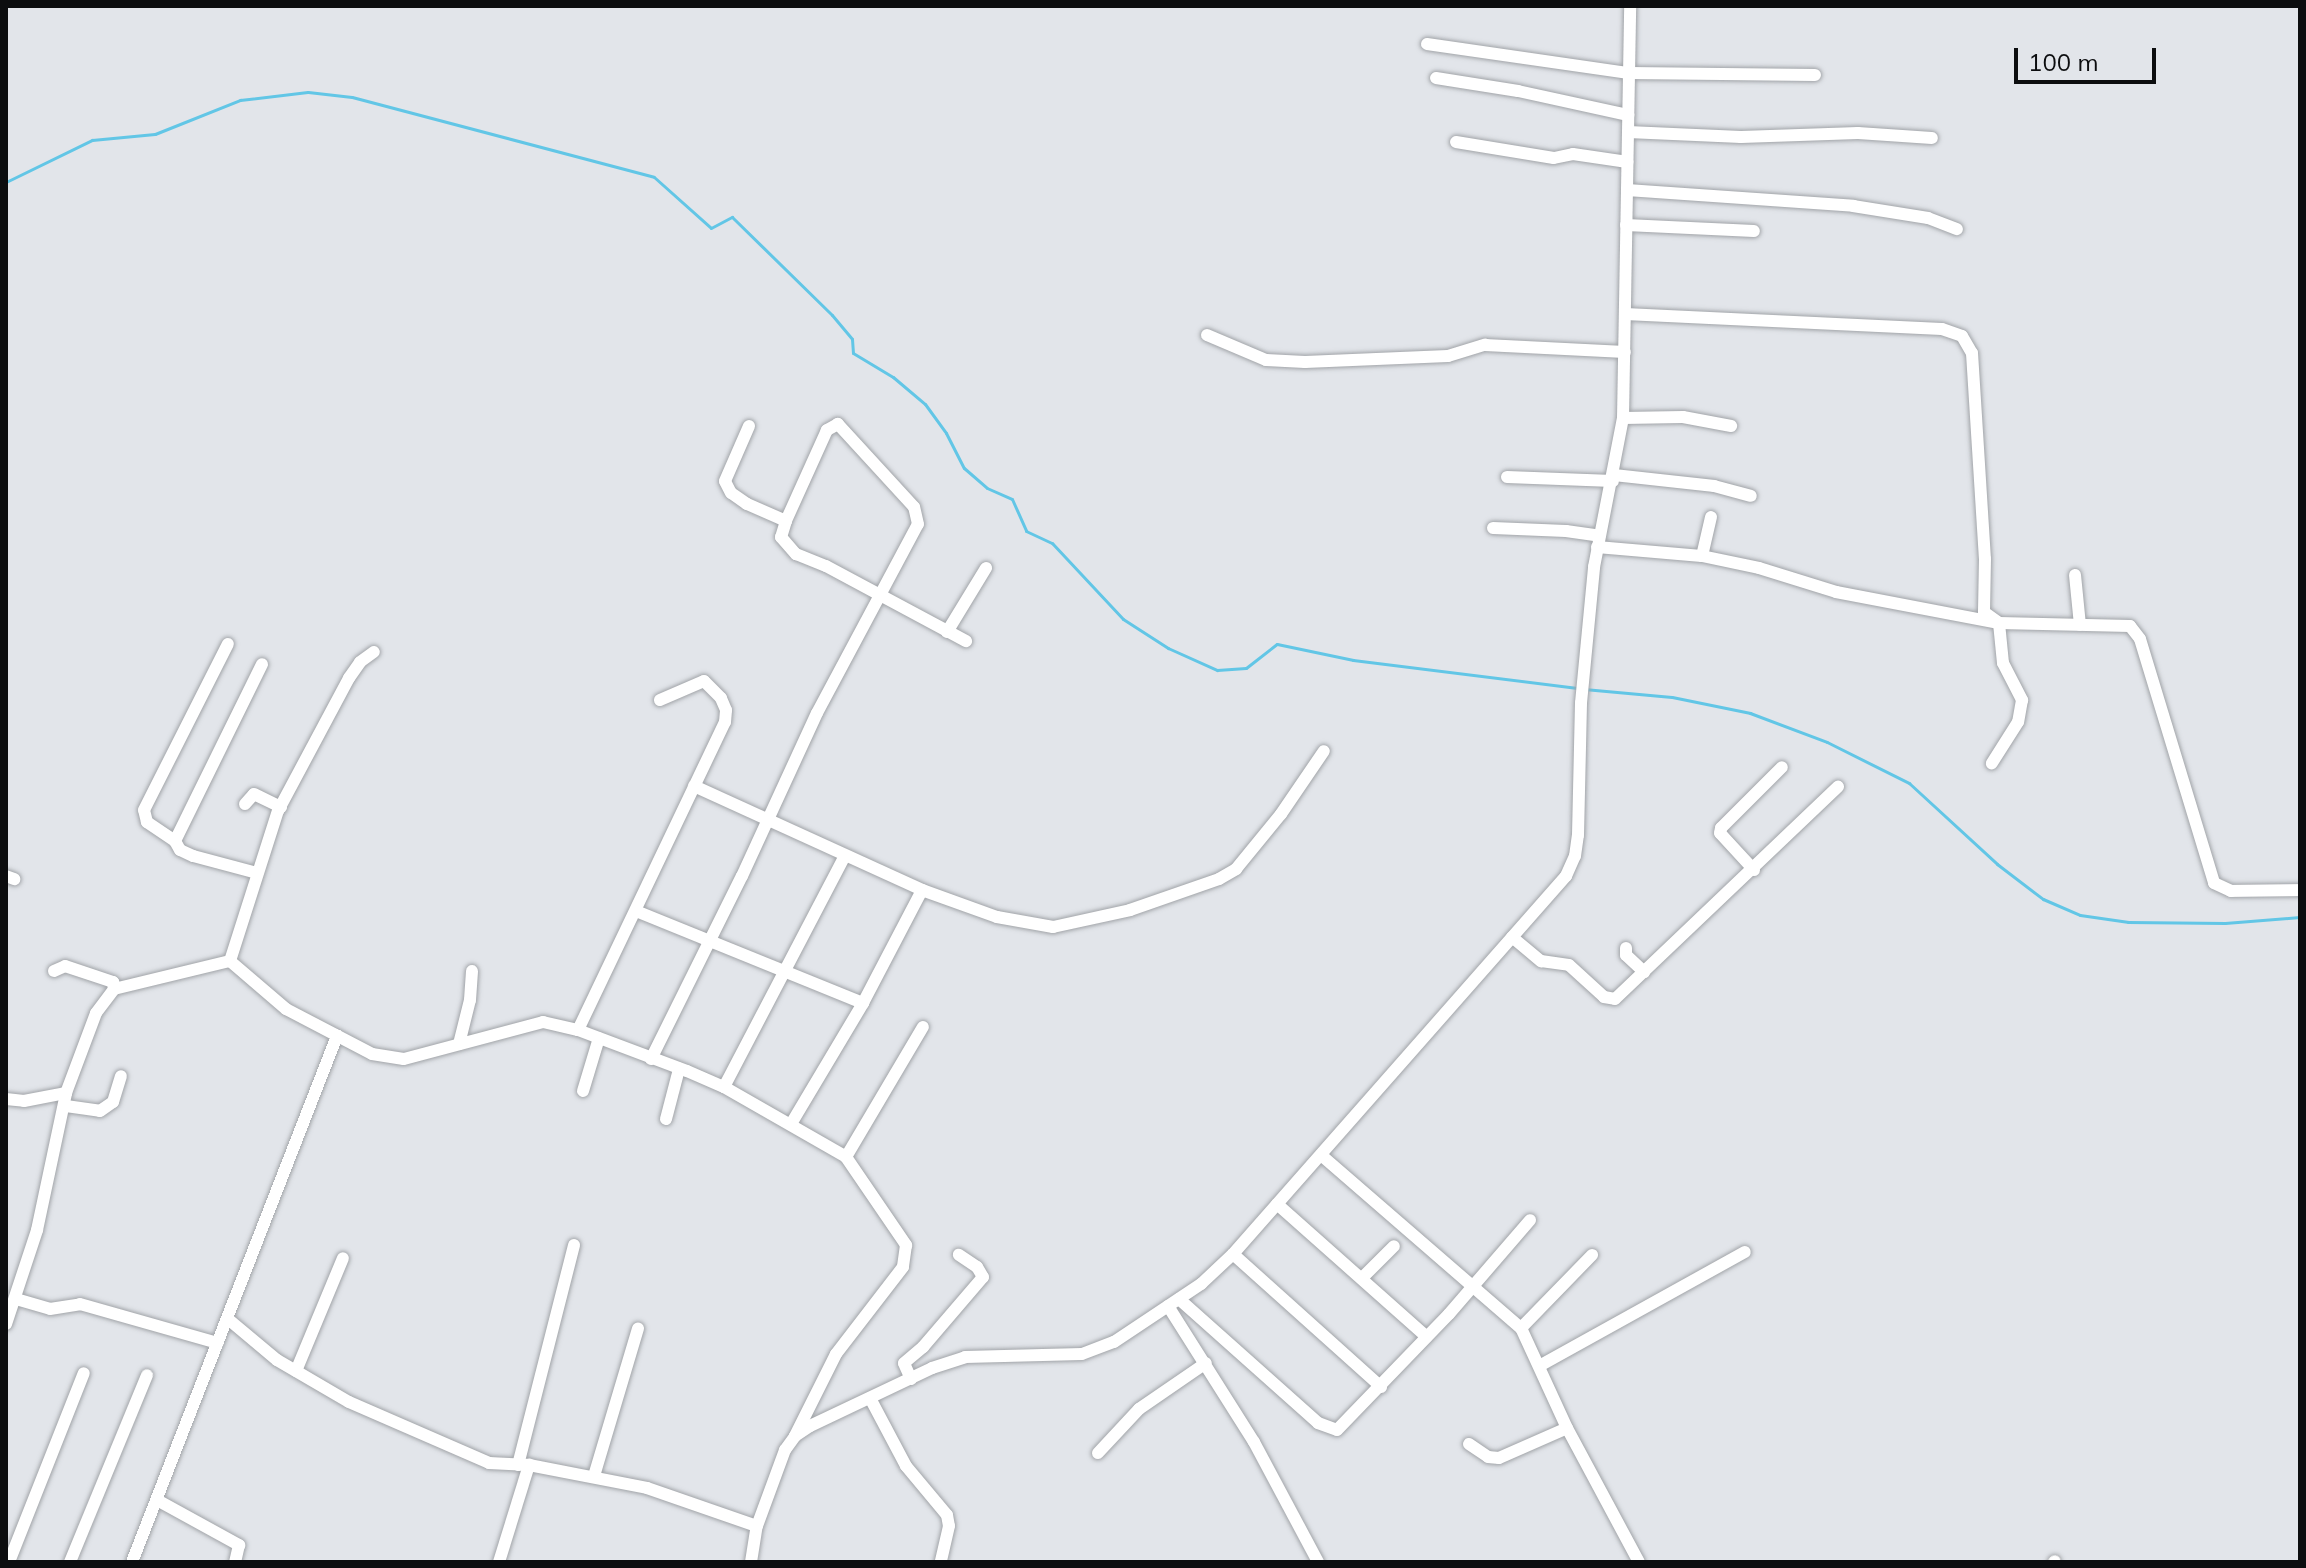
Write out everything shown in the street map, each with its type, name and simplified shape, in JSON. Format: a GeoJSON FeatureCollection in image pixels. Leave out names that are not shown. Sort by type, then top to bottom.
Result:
{"type":"FeatureCollection","features":[{"type":"Feature","properties":{"kind":"street"},"geometry":{"type":"LineString","coordinates":[[795,1436],[870,1398],[965,1357],[1082,1354],[1114,1342],[1173,1303],[1233,1254],[1566,876],[1575,856],[1583,676],[1599,542],[1614,478],[1623,418],[1630,6]]}},
{"type":"Feature","properties":{"kind":"street"},"geometry":{"type":"LineString","coordinates":[[1427,44],[1629,73],[1815,75]]}},
{"type":"Feature","properties":{"kind":"street"},"geometry":{"type":"LineString","coordinates":[[1436,78],[1628,115]]}},
{"type":"Feature","properties":{"kind":"street"},"geometry":{"type":"LineString","coordinates":[[1628,132],[1741,137],[1858,133],[1932,138]]}},
{"type":"Feature","properties":{"kind":"street"},"geometry":{"type":"LineString","coordinates":[[1456,142],[1554,158],[1573,154],[1627,162]]}},
{"type":"Feature","properties":{"kind":"street"},"geometry":{"type":"LineString","coordinates":[[1627,190],[1853,206],[1928,218],[1957,229]]}},
{"type":"Feature","properties":{"kind":"street"},"geometry":{"type":"LineString","coordinates":[[1626,225],[1754,231]]}},
{"type":"Feature","properties":{"kind":"street"},"geometry":{"type":"LineString","coordinates":[[1625,314],[1942,329],[1962,336],[1972,353],[1985,559],[1984,612],[1999,623],[2003,663],[2022,700],[2022,711],[1992,763]]}},
{"type":"Feature","properties":{"kind":"street"},"geometry":{"type":"LineString","coordinates":[[1207,335],[1266,360],[1305,362],[1448,356],[1485,345],[1625,352]]}},
{"type":"Feature","properties":{"kind":"street"},"geometry":{"type":"LineString","coordinates":[[1623,418],[1683,417],[1731,426]]}},
{"type":"Feature","properties":{"kind":"street"},"geometry":{"type":"LineString","coordinates":[[651,1059],[768,821],[817,713],[881,595],[915,531],[918,512],[838,424],[827,430],[781,537],[796,554],[881,595],[966,641]]}},
{"type":"Feature","properties":{"kind":"street"},"geometry":{"type":"LineString","coordinates":[[749,426],[725,481],[726,488],[747,504],[786,521]]}},
{"type":"Feature","properties":{"kind":"street"},"geometry":{"type":"LineString","coordinates":[[1507,477],[1614,478],[1714,486],[1751,496]]}},
{"type":"Feature","properties":{"kind":"street"},"geometry":{"type":"LineString","coordinates":[[1702,556],[1711,517]]}},
{"type":"Feature","properties":{"kind":"street"},"geometry":{"type":"LineString","coordinates":[[1493,528],[1566,531],[1599,542],[1702,556],[1759,568],[1836,592],[1999,623],[2130,626],[2137,632],[2214,883],[2231,891],[2300,890]]}},
{"type":"Feature","properties":{"kind":"street"},"geometry":{"type":"LineString","coordinates":[[947,632],[986,568]]}},
{"type":"Feature","properties":{"kind":"street"},"geometry":{"type":"LineString","coordinates":[[2075,575],[2080,625]]}},
{"type":"Feature","properties":{"kind":"street"},"geometry":{"type":"LineString","coordinates":[[228,644],[144,810],[147,822],[175,841],[180,850],[257,873]]}},
{"type":"Feature","properties":{"kind":"street"},"geometry":{"type":"LineString","coordinates":[[230,961],[281,807],[349,678],[360,662],[374,652]]}},
{"type":"Feature","properties":{"kind":"street"},"geometry":{"type":"LineString","coordinates":[[175,841],[262,664]]}},
{"type":"Feature","properties":{"kind":"street"},"geometry":{"type":"LineString","coordinates":[[578,1030],[725,722],[726,710],[713,686],[704,681],[660,700]]}},
{"type":"Feature","properties":{"kind":"street"},"geometry":{"type":"LineString","coordinates":[[694,786],[922,890],[1006,920],[1053,927],[1118,913],[1186,891],[1236,869],[1281,814],[1324,751]]}},
{"type":"Feature","properties":{"kind":"street"},"geometry":{"type":"LineString","coordinates":[[1754,870],[1720,833],[1721,828],[1782,767]]}},
{"type":"Feature","properties":{"kind":"street"},"geometry":{"type":"LineString","coordinates":[[1512,937],[1541,961],[1569,965],[1609,1000],[1615,999],[1838,787]]}},
{"type":"Feature","properties":{"kind":"street"},"geometry":{"type":"LineString","coordinates":[[245,804],[254,794],[281,807]]}},
{"type":"Feature","properties":{"kind":"street"},"geometry":{"type":"LineString","coordinates":[[724,1087],[845,856]]}},
{"type":"Feature","properties":{"kind":"street"},"geometry":{"type":"LineString","coordinates":[[791,1124],[863,1003],[922,890]]}},
{"type":"Feature","properties":{"kind":"street"},"geometry":{"type":"LineString","coordinates":[[636,911],[863,1003]]}},
{"type":"Feature","properties":{"kind":"street"},"geometry":{"type":"LineString","coordinates":[[1626,948],[1626,955],[1644,972]]}},
{"type":"Feature","properties":{"kind":"street"},"geometry":{"type":"LineString","coordinates":[[6,1324],[37,1230],[66,1099],[96,1013],[114,989],[230,961]]}},
{"type":"Feature","properties":{"kind":"street"},"geometry":{"type":"LineString","coordinates":[[230,961],[286,1009],[372,1054],[404,1059],[535,1023],[555,1023],[724,1087],[846,1157],[903,1239],[906,1260],[836,1354],[785,1450],[757,1526],[751,1562]]}},
{"type":"Feature","properties":{"kind":"street"},"geometry":{"type":"LineString","coordinates":[[54,971],[65,966],[113,982],[114,989]]}},
{"type":"Feature","properties":{"kind":"street"},"geometry":{"type":"LineString","coordinates":[[459,1044],[470,1000],[472,971]]}},
{"type":"Feature","properties":{"kind":"street"},"geometry":{"type":"LineString","coordinates":[[846,1157],[923,1027]]}},
{"type":"Feature","properties":{"kind":"street"},"geometry":{"type":"LineString","coordinates":[[132,1562],[337,1036]]}},
{"type":"Feature","properties":{"kind":"street"},"geometry":{"type":"LineString","coordinates":[[583,1091],[599,1038]]}},
{"type":"Feature","properties":{"kind":"street"},"geometry":{"type":"LineString","coordinates":[[666,1119],[679,1069]]}},
{"type":"Feature","properties":{"kind":"street"},"geometry":{"type":"LineString","coordinates":[[6,1099],[66,1099],[100,1111],[113,1102],[121,1076]]}},
{"type":"Feature","properties":{"kind":"street"},"geometry":{"type":"LineString","coordinates":[[1321,1155],[1521,1328],[1541,1365],[1567,1428],[1639,1562]]}},
{"type":"Feature","properties":{"kind":"street"},"geometry":{"type":"LineString","coordinates":[[1277,1204],[1427,1337]]}},
{"type":"Feature","properties":{"kind":"street"},"geometry":{"type":"LineString","coordinates":[[1173,1303],[1329,1430],[1344,1427],[1530,1220]]}},
{"type":"Feature","properties":{"kind":"street"},"geometry":{"type":"LineString","coordinates":[[499,1562],[574,1245]]}},
{"type":"Feature","properties":{"kind":"street"},"geometry":{"type":"LineString","coordinates":[[1362,1278],[1394,1246]]}},
{"type":"Feature","properties":{"kind":"street"},"geometry":{"type":"LineString","coordinates":[[1541,1365],[1745,1252]]}},
{"type":"Feature","properties":{"kind":"street"},"geometry":{"type":"LineString","coordinates":[[1233,1254],[1381,1387]]}},
{"type":"Feature","properties":{"kind":"street"},"geometry":{"type":"LineString","coordinates":[[911,1379],[905,1361],[923,1347],[983,1277],[977,1267],[959,1255]]}},
{"type":"Feature","properties":{"kind":"street"},"geometry":{"type":"LineString","coordinates":[[1521,1328],[1592,1255]]}},
{"type":"Feature","properties":{"kind":"street"},"geometry":{"type":"LineString","coordinates":[[296,1371],[343,1258]]}},
{"type":"Feature","properties":{"kind":"street"},"geometry":{"type":"LineString","coordinates":[[16,1299],[50,1309],[80,1304],[218,1343]]}},
{"type":"Feature","properties":{"kind":"street"},"geometry":{"type":"LineString","coordinates":[[1173,1303],[1318,1562]]}},
{"type":"Feature","properties":{"kind":"street"},"geometry":{"type":"LineString","coordinates":[[228,1319],[277,1360],[349,1402],[489,1463],[594,1476],[647,1488],[757,1526]]}},
{"type":"Feature","properties":{"kind":"street"},"geometry":{"type":"LineString","coordinates":[[594,1476],[638,1328]]}},
{"type":"Feature","properties":{"kind":"street"},"geometry":{"type":"LineString","coordinates":[[1098,1453],[1139,1409],[1206,1363]]}},
{"type":"Feature","properties":{"kind":"street"},"geometry":{"type":"LineString","coordinates":[[9,1562],[84,1373]]}},
{"type":"Feature","properties":{"kind":"street"},"geometry":{"type":"LineString","coordinates":[[70,1562],[147,1375]]}},
{"type":"Feature","properties":{"kind":"street"},"geometry":{"type":"LineString","coordinates":[[870,1398],[906,1466],[947,1515],[949,1526],[941,1562]]}},
{"type":"Feature","properties":{"kind":"street"},"geometry":{"type":"LineString","coordinates":[[1469,1444],[1488,1457],[1499,1458],[1567,1428]]}},
{"type":"Feature","properties":{"kind":"street"},"geometry":{"type":"LineString","coordinates":[[157,1500],[239,1545],[235,1562]]}},
{"type":"Feature","properties":{"kind":"waterway"},"geometry":{"type":"LineString","coordinates":[[6,182],[92,140],[155,134],[240,100],[308,92],[352,97],[654,177],[711,228],[732,217],[832,315],[852,339],[853,353],[893,377],[925,404],[946,433],[964,468],[987,488],[1012,499],[1026,531],[1052,543],[1123,619],[1168,648],[1217,670],[1246,668],[1277,644],[1353,660],[1577,688]]}},
{"type":"Feature","properties":{"kind":"waterway"},"geometry":{"type":"LineString","coordinates":[[1584,689],[1672,697],[1750,713],[1827,742],[1909,783],[1997,864],[2043,899],[2080,915],[2128,922],[2225,923],[2300,917]]}}]}
